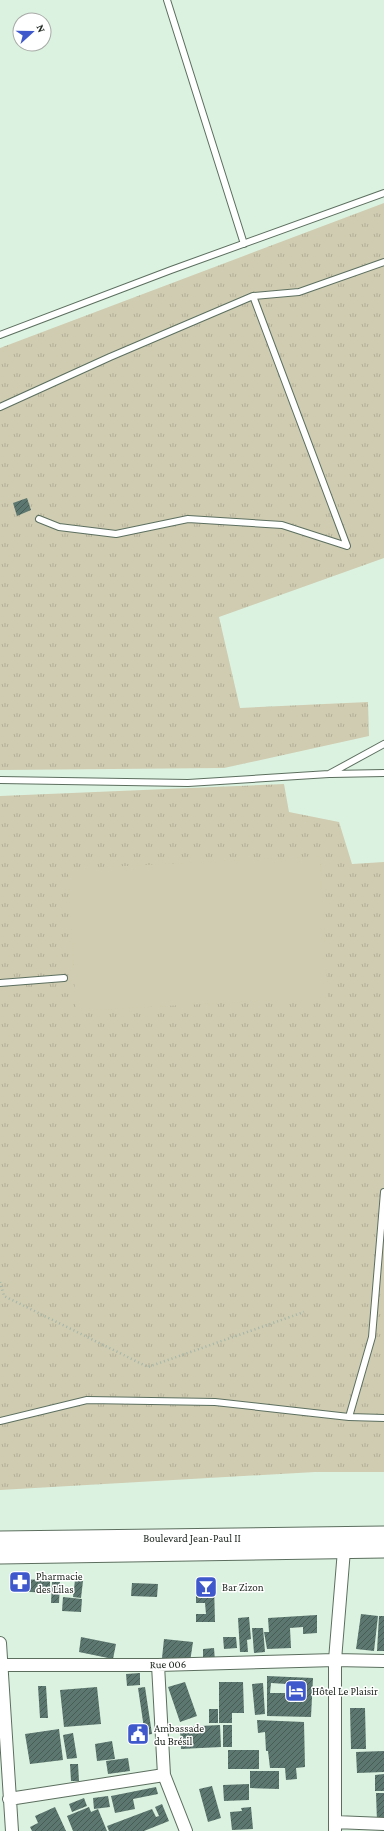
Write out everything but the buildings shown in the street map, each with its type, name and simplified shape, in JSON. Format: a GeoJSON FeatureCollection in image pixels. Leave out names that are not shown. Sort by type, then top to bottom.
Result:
{"type":"FeatureCollection","features":[{"type":"Feature","properties":{"kind":"main road","name":"Boulevard Jean-Paul II"},"geometry":{"type":"LineString","coordinates":[[0,1540],[384,1535]]}},
{"type":"Feature","properties":{"kind":"main road","name":"Boulevard Jean-Paul II"},"geometry":{"type":"LineString","coordinates":[[0,1555],[384,1549]]}},
{"type":"Feature","properties":{"kind":"street"},"geometry":{"type":"LineString","coordinates":[[344,1550],[335,1660],[335,1826],[384,1824]]}},
{"type":"Feature","properties":{"kind":"street"},"geometry":{"type":"LineString","coordinates":[[0,1644],[12,1831]]}},
{"type":"Feature","properties":{"kind":"street","name":"Rue 006"},"geometry":{"type":"LineString","coordinates":[[1,1665],[158,1665],[335,1660],[384,1661]]}},
{"type":"Feature","properties":{"kind":"street"},"geometry":{"type":"LineString","coordinates":[[158,1665],[164,1775],[186,1831]]}},
{"type":"Feature","properties":{"kind":"street"},"geometry":{"type":"LineString","coordinates":[[9,1799],[164,1775]]}},
{"type":"Feature","properties":{"kind":"lane"},"geometry":{"type":"LineString","coordinates":[[167,0],[244,244]]}},
{"type":"Feature","properties":{"kind":"lane"},"geometry":{"type":"LineString","coordinates":[[0,335],[384,193]]}},
{"type":"Feature","properties":{"kind":"lane"},"geometry":{"type":"LineString","coordinates":[[0,407],[110,357],[253,296],[299,292],[384,262]]}},
{"type":"Feature","properties":{"kind":"lane"},"geometry":{"type":"LineString","coordinates":[[39,519],[59,527],[116,534],[188,519],[282,525],[347,546],[253,296]]}},
{"type":"Feature","properties":{"kind":"lane"},"geometry":{"type":"LineString","coordinates":[[329,774],[384,744]]}},
{"type":"Feature","properties":{"kind":"lane"},"geometry":{"type":"LineString","coordinates":[[0,780],[188,783],[329,774],[384,773]]}},
{"type":"Feature","properties":{"kind":"lane"},"geometry":{"type":"LineString","coordinates":[[0,983],[64,978]]}},
{"type":"Feature","properties":{"kind":"lane"},"geometry":{"type":"LineString","coordinates":[[349,1417],[372,1337],[384,1192]]}},
{"type":"Feature","properties":{"kind":"lane"},"geometry":{"type":"LineString","coordinates":[[0,1420],[87,1400],[215,1402],[349,1417],[384,1418]]}},
{"type":"Feature","properties":{"kind":"path"},"geometry":{"type":"LineString","coordinates":[[0,1282],[4,1296],[148,1367],[304,1312]]}},
{"type":"Feature","properties":{"kind":"green space"},"geometry":{"type":"Polygon","coordinates":[[[384,203],[384,558],[219,617],[240,708],[368,702],[369,736],[224,768],[0,770],[0,348],[384,203]]]}},
{"type":"Feature","properties":{"kind":"green space"},"geometry":{"type":"Polygon","coordinates":[[[284,784],[289,812],[339,822],[352,864],[384,862],[384,1472],[315,1472],[0,1490],[0,796],[284,784]]]}},
{"type":"Feature","properties":{"kind":"green space"},"geometry":{"type":"Polygon","coordinates":[[[320,856],[328,997],[76,1011],[68,869],[320,856]]]}},
{"type":"Feature","properties":{"kind":"place","name":"Pharmacie des Lilas"},"geometry":{"type":"Point","coordinates":[20,1582]}},
{"type":"Feature","properties":{"kind":"place","name":"Bar Zizon"},"geometry":{"type":"Point","coordinates":[206,1587]}},
{"type":"Feature","properties":{"kind":"place","name":"Hôtel Le Plaisir"},"geometry":{"type":"Point","coordinates":[296,1691]}},
{"type":"Feature","properties":{"kind":"place","name":"Ambassade du Brésil"},"geometry":{"type":"Point","coordinates":[138,1734]}}]}
